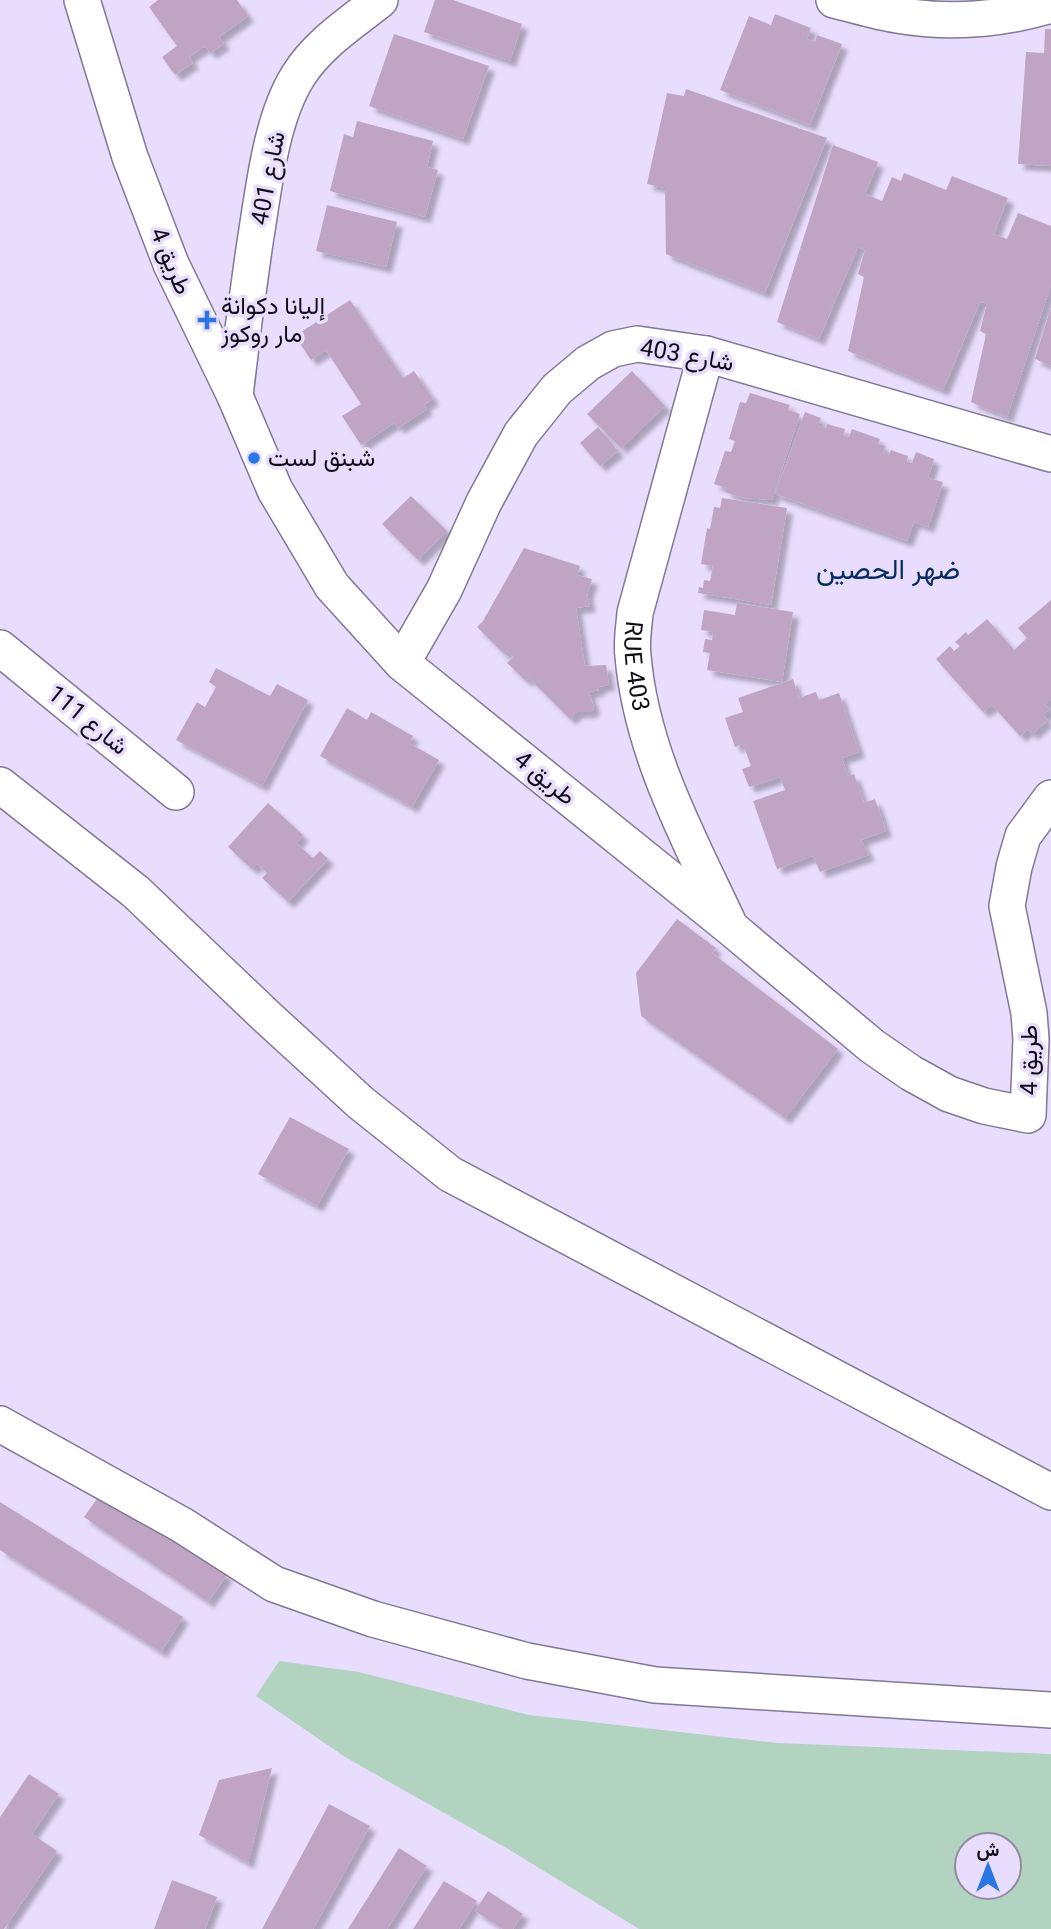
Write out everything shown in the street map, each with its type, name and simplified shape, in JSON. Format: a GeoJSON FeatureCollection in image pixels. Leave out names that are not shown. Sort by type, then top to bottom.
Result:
{"type":"FeatureCollection","features":[{"type":"Feature","properties":{"kind":"street","name":"طريق 4"},"geometry":{"type":"LineString","coordinates":[[82,0],[131,157],[171,264],[235,396],[275,490],[332,586],[402,663],[731,928],[872,1046],[911,1073],[949,1094],[984,1106],[1040,1118],[1029,1013],[1007,906],[1023,836],[1051,798]]}},
{"type":"Feature","properties":{"kind":"street","name":"شارع 401"},"geometry":{"type":"LineString","coordinates":[[235,396],[266,172],[278,124],[297,77],[323,45],[380,0]]}},
{"type":"Feature","properties":{"kind":"street"},"geometry":{"type":"LineString","coordinates":[[834,0],[953,20],[1001,18],[1051,5]]}},
{"type":"Feature","properties":{"kind":"street","name":"شارع 403"},"geometry":{"type":"LineString","coordinates":[[402,663],[444,590],[484,502],[521,434],[557,389],[588,363],[612,349],[637,344],[706,354],[1051,454]]}},
{"type":"Feature","properties":{"kind":"street","name":"RUE 403"},"geometry":{"type":"LineString","coordinates":[[706,354],[635,613],[632,654],[640,705],[664,784],[731,928]]}},
{"type":"Feature","properties":{"kind":"street","name":"شارع 111"},"geometry":{"type":"LineString","coordinates":[[0,648],[176,792]]}},
{"type":"Feature","properties":{"kind":"street"},"geometry":{"type":"LineString","coordinates":[[0,785],[136,892],[361,1103],[450,1174],[1051,1492]]}},
{"type":"Feature","properties":{"kind":"street"},"geometry":{"type":"LineString","coordinates":[[0,1424],[182,1525],[274,1584],[411,1630],[527,1661],[655,1685],[1051,1710]]}},
{"type":"Feature","properties":{"kind":"green space"},"geometry":{"type":"Polygon","coordinates":[[[279,1661],[359,1672],[529,1715],[778,1743],[1051,1754],[1051,1929],[639,1929],[508,1849],[345,1757],[256,1696],[279,1661]]]}},
{"type":"Feature","properties":{"kind":"building"},"geometry":{"type":"Polygon","coordinates":[[[158,0],[237,0],[248,16],[219,37],[224,44],[210,53],[205,46],[189,57],[193,63],[175,75],[162,57],[177,46],[149,7],[158,0]]]}},
{"type":"Feature","properties":{"kind":"building"},"geometry":{"type":"Polygon","coordinates":[[[435,0],[453,0],[522,24],[510,61],[424,32],[435,0]]]}},
{"type":"Feature","properties":{"kind":"building"},"geometry":{"type":"Polygon","coordinates":[[[775,14],[811,28],[807,39],[815,42],[817,35],[842,44],[810,125],[720,90],[749,16],[771,25],[775,14]]]}},
{"type":"Feature","properties":{"kind":"building"},"geometry":{"type":"Polygon","coordinates":[[[1045,29],[1051,29],[1051,166],[1018,164],[1026,52],[1044,53],[1045,29]]]}},
{"type":"Feature","properties":{"kind":"building"},"geometry":{"type":"Polygon","coordinates":[[[394,34],[489,66],[463,139],[369,106],[394,34]]]}},
{"type":"Feature","properties":{"kind":"building"},"geometry":{"type":"Polygon","coordinates":[[[686,89],[827,138],[765,293],[666,254],[665,188],[647,184],[667,93],[684,96],[686,89]]]}},
{"type":"Feature","properties":{"kind":"building"},"geometry":{"type":"Polygon","coordinates":[[[357,121],[433,141],[427,167],[438,170],[425,217],[330,191],[344,134],[353,137],[357,121]]]}},
{"type":"Feature","properties":{"kind":"building"},"geometry":{"type":"Polygon","coordinates":[[[833,145],[878,162],[865,194],[882,201],[892,177],[901,181],[904,173],[946,190],[952,176],[1008,198],[994,234],[1007,239],[1018,213],[1051,226],[1051,285],[1007,417],[971,402],[986,334],[980,331],[987,303],[980,302],[943,390],[848,351],[864,277],[858,274],[865,250],[858,247],[819,339],[777,322],[833,145]]]}},
{"type":"Feature","properties":{"kind":"building"},"geometry":{"type":"Polygon","coordinates":[[[327,205],[397,222],[386,267],[316,251],[327,205]]]}},
{"type":"Feature","properties":{"kind":"building"},"geometry":{"type":"Polygon","coordinates":[[[350,300],[403,378],[414,371],[433,399],[424,405],[427,409],[398,428],[394,423],[361,445],[342,416],[361,404],[326,350],[311,360],[295,336],[350,300]]]}},
{"type":"Feature","properties":{"kind":"building"},"geometry":{"type":"Polygon","coordinates":[[[1051,310],[1051,366],[1035,359],[1051,310]]]}},
{"type":"Feature","properties":{"kind":"building"},"geometry":{"type":"Polygon","coordinates":[[[632,371],[665,406],[621,448],[587,414],[632,371]]]}},
{"type":"Feature","properties":{"kind":"building"},"geometry":{"type":"Polygon","coordinates":[[[750,393],[790,405],[788,410],[800,414],[772,500],[743,498],[725,492],[727,488],[714,484],[725,451],[731,452],[735,441],[729,439],[740,402],[746,403],[750,393]]]}},
{"type":"Feature","properties":{"kind":"building"},"geometry":{"type":"Polygon","coordinates":[[[805,412],[821,418],[818,426],[826,428],[827,424],[845,429],[843,435],[849,437],[852,429],[880,439],[878,444],[885,446],[883,453],[889,455],[891,450],[908,456],[907,462],[912,463],[916,452],[934,459],[928,478],[943,482],[928,527],[914,522],[907,541],[775,494],[805,412]]]}},
{"type":"Feature","properties":{"kind":"building"},"geometry":{"type":"Polygon","coordinates":[[[598,427],[618,451],[600,466],[580,443],[598,427]]]}},
{"type":"Feature","properties":{"kind":"building"},"geometry":{"type":"Polygon","coordinates":[[[411,496],[447,531],[418,560],[382,524],[411,496]]]}},
{"type":"Feature","properties":{"kind":"building"},"geometry":{"type":"Polygon","coordinates":[[[722,498],[787,508],[771,605],[698,593],[699,587],[703,588],[704,580],[710,581],[713,566],[701,564],[707,528],[710,529],[714,507],[720,508],[722,498]]]}},
{"type":"Feature","properties":{"kind":"building"},"geometry":{"type":"Polygon","coordinates":[[[524,548],[580,566],[577,575],[592,579],[587,595],[590,606],[576,608],[585,666],[606,665],[609,685],[589,692],[594,708],[591,712],[577,712],[570,719],[529,678],[526,681],[507,663],[513,657],[507,651],[504,654],[477,627],[524,548]]]}},
{"type":"Feature","properties":{"kind":"building"},"geometry":{"type":"Polygon","coordinates":[[[1051,600],[1051,699],[1045,704],[1050,709],[1043,716],[1048,720],[1032,734],[1028,729],[1020,736],[992,705],[983,712],[936,659],[950,646],[954,651],[960,646],[955,642],[987,619],[1014,650],[1027,638],[1018,628],[1051,600]]]}},
{"type":"Feature","properties":{"kind":"building"},"geometry":{"type":"Polygon","coordinates":[[[737,603],[793,612],[782,682],[707,670],[710,653],[703,652],[705,639],[712,640],[713,632],[701,630],[704,610],[735,615],[737,603]]]}},
{"type":"Feature","properties":{"kind":"building"},"geometry":{"type":"Polygon","coordinates":[[[216,668],[270,696],[277,684],[308,700],[262,786],[176,740],[197,702],[205,707],[216,687],[209,682],[216,668]]]}},
{"type":"Feature","properties":{"kind":"building"},"geometry":{"type":"Polygon","coordinates":[[[793,679],[799,698],[816,692],[819,700],[839,693],[859,752],[842,758],[848,776],[854,774],[864,803],[875,799],[886,831],[861,840],[869,855],[820,872],[813,856],[777,869],[753,801],[785,790],[780,777],[749,787],[742,769],[751,766],[743,744],[735,747],[725,718],[743,712],[738,698],[793,679]]]}},
{"type":"Feature","properties":{"kind":"building"},"geometry":{"type":"Polygon","coordinates":[[[347,708],[367,720],[371,712],[413,736],[409,743],[439,760],[412,807],[320,756],[347,708]]]}},
{"type":"Feature","properties":{"kind":"building"},"geometry":{"type":"Polygon","coordinates":[[[268,803],[303,835],[296,843],[313,858],[320,851],[328,859],[288,902],[262,878],[267,873],[257,864],[252,869],[228,847],[268,803]]]}},
{"type":"Feature","properties":{"kind":"building"},"geometry":{"type":"Polygon","coordinates":[[[677,919],[716,948],[712,953],[838,1049],[785,1118],[641,1016],[636,973],[677,919]]]}},
{"type":"Feature","properties":{"kind":"building"},"geometry":{"type":"Polygon","coordinates":[[[290,1117],[349,1149],[317,1206],[258,1174],[290,1117]]]}},
{"type":"Feature","properties":{"kind":"building"},"geometry":{"type":"Polygon","coordinates":[[[104,1489],[227,1575],[208,1602],[84,1517],[104,1489]]]}},
{"type":"Feature","properties":{"kind":"building"},"geometry":{"type":"Polygon","coordinates":[[[0,1502],[183,1617],[161,1652],[0,1550],[0,1502]]]}},
{"type":"Feature","properties":{"kind":"building"},"geometry":{"type":"Polygon","coordinates":[[[272,1768],[248,1863],[199,1835],[219,1780],[272,1768]]]}},
{"type":"Feature","properties":{"kind":"building"},"geometry":{"type":"Polygon","coordinates":[[[29,1774],[59,1794],[32,1834],[57,1851],[4,1929],[0,1929],[0,1817],[29,1774]]]}},
{"type":"Feature","properties":{"kind":"building"},"geometry":{"type":"Polygon","coordinates":[[[329,1804],[370,1826],[313,1929],[262,1929],[329,1804]]]}},
{"type":"Feature","properties":{"kind":"building"},"geometry":{"type":"Polygon","coordinates":[[[399,1848],[427,1866],[387,1929],[348,1929],[399,1848]]]}},
{"type":"Feature","properties":{"kind":"building"},"geometry":{"type":"Polygon","coordinates":[[[172,1880],[217,1897],[205,1929],[154,1929],[172,1880]]]}},
{"type":"Feature","properties":{"kind":"building"},"geometry":{"type":"Polygon","coordinates":[[[444,1881],[477,1901],[459,1929],[413,1929],[444,1881]]]}},
{"type":"Feature","properties":{"kind":"building"},"geometry":{"type":"Polygon","coordinates":[[[488,1891],[523,1914],[513,1929],[503,1929],[475,1911],[488,1891]]]}},
{"type":"Feature","properties":{"kind":"place","name":"إليانا دكوانة مار روكوز"},"geometry":{"type":"Point","coordinates":[207,320]}},
{"type":"Feature","properties":{"kind":"place","name":"شبنق لست"},"geometry":{"type":"Point","coordinates":[254,458]}},
{"type":"Feature","properties":{"kind":"district","name":"ضهر الحصين"},"geometry":{"type":"Point","coordinates":[888,569]}}]}
